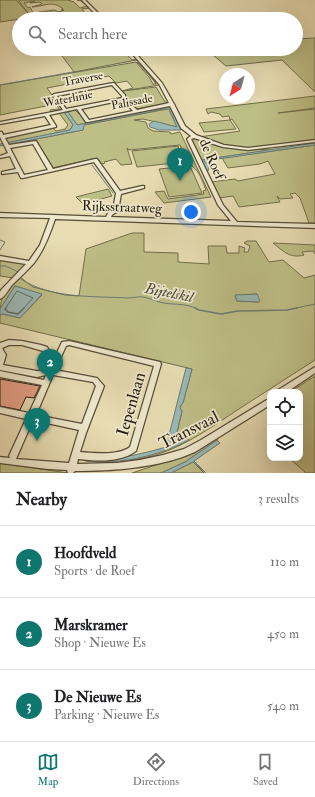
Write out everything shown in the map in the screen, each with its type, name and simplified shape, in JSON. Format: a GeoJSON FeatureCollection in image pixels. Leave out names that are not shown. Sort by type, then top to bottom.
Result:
{"type":"FeatureCollection","features":[{"type":"Feature","properties":{"kind":"street"},"geometry":{"type":"LineString","coordinates":[[83,0],[95,12]]}},
{"type":"Feature","properties":{"kind":"street","name":"de Roef"},"geometry":{"type":"LineString","coordinates":[[136,56],[161,84],[183,127],[194,136],[189,139],[196,156],[221,205],[235,223]]}},
{"type":"Feature","properties":{"kind":"street","name":"Traverse"},"geometry":{"type":"LineString","coordinates":[[65,110],[55,94],[113,84],[124,96],[124,99]]}},
{"type":"Feature","properties":{"kind":"street"},"geometry":{"type":"LineString","coordinates":[[124,99],[136,111]]}},
{"type":"Feature","properties":{"kind":"street","name":"Waterlinie"},"geometry":{"type":"LineString","coordinates":[[0,123],[124,99]]}},
{"type":"Feature","properties":{"kind":"street","name":"Palissade"},"geometry":{"type":"LineString","coordinates":[[78,108],[88,121],[172,104]]}},
{"type":"Feature","properties":{"kind":"street"},"geometry":{"type":"LineString","coordinates":[[4,141],[54,126],[46,114]]}},
{"type":"Feature","properties":{"kind":"street"},"geometry":{"type":"LineString","coordinates":[[194,136],[223,146],[248,149],[315,141]]}},
{"type":"Feature","properties":{"kind":"street"},"geometry":{"type":"LineString","coordinates":[[4,141],[34,142],[51,170]]}},
{"type":"Feature","properties":{"kind":"street"},"geometry":{"type":"LineString","coordinates":[[4,141],[23,177],[95,160],[119,193],[115,211],[110,214],[108,219]]}},
{"type":"Feature","properties":{"kind":"street"},"geometry":{"type":"LineString","coordinates":[[0,156],[11,154]]}},
{"type":"Feature","properties":{"kind":"street"},"geometry":{"type":"LineString","coordinates":[[4,173],[19,170]]}},
{"type":"Feature","properties":{"kind":"street"},"geometry":{"type":"LineString","coordinates":[[119,193],[142,187]]}},
{"type":"Feature","properties":{"kind":"street","name":"Rijksstraatweg"},"geometry":{"type":"LineString","coordinates":[[0,215],[315,226]]}},
{"type":"Feature","properties":{"kind":"street"},"geometry":{"type":"LineString","coordinates":[[1,294],[31,263],[42,245],[53,218]]}},
{"type":"Feature","properties":{"kind":"street"},"geometry":{"type":"LineString","coordinates":[[0,258],[31,263]]}},
{"type":"Feature","properties":{"kind":"street"},"geometry":{"type":"LineString","coordinates":[[0,346],[6,342],[23,343],[46,349],[48,353],[41,363],[43,366],[51,370],[99,382],[100,386],[84,428],[71,470]]}},
{"type":"Feature","properties":{"kind":"street","name":"Iepenlaan"},"geometry":{"type":"LineString","coordinates":[[51,370],[66,342],[158,364],[134,449],[131,452],[112,456],[75,456]]}},
{"type":"Feature","properties":{"kind":"street"},"geometry":{"type":"LineString","coordinates":[[0,350],[4,355],[0,366],[37,374],[51,370]]}},
{"type":"Feature","properties":{"kind":"street"},"geometry":{"type":"LineString","coordinates":[[13,456],[33,419],[51,370]]}},
{"type":"Feature","properties":{"kind":"street"},"geometry":{"type":"LineString","coordinates":[[286,389],[315,370]]}},
{"type":"Feature","properties":{"kind":"street"},"geometry":{"type":"LineString","coordinates":[[0,374],[45,383]]}},
{"type":"Feature","properties":{"kind":"street","name":"Transvaal"},"geometry":{"type":"LineString","coordinates":[[0,460],[90,472],[119,472],[151,464],[186,452],[267,402]]}},
{"type":"Feature","properties":{"kind":"street"},"geometry":{"type":"LineString","coordinates":[[0,410],[33,419],[84,428]]}},
{"type":"Feature","properties":{"kind":"green space"},"geometry":{"type":"Polygon","coordinates":[[[0,0],[16,0],[27,12],[12,12],[12,20],[0,22],[0,0]]]}},
{"type":"Feature","properties":{"kind":"green space"},"geometry":{"type":"Polygon","coordinates":[[[18,0],[68,0],[74,2],[80,8],[87,6],[81,1],[77,0],[82,0],[89,6],[87,8],[89,8],[82,9],[84,12],[59,12],[64,10],[61,10],[63,9],[59,6],[52,4],[32,7],[42,4],[40,2],[30,3],[35,1],[24,3],[28,8],[30,7],[32,12],[27,12],[18,0]]]}},
{"type":"Feature","properties":{"kind":"green space"},"geometry":{"type":"Polygon","coordinates":[[[54,10],[59,12],[40,12],[54,10]]]}},
{"type":"Feature","properties":{"kind":"green space"},"geometry":{"type":"Polygon","coordinates":[[[315,38],[315,92],[282,60],[226,66],[214,56],[303,56],[303,39],[315,38]]]}},
{"type":"Feature","properties":{"kind":"green space"},"geometry":{"type":"Polygon","coordinates":[[[62,56],[128,56],[132,60],[138,59],[150,76],[137,62],[143,67],[139,61],[136,60],[74,72],[62,56]]]}},
{"type":"Feature","properties":{"kind":"green space"},"geometry":{"type":"Polygon","coordinates":[[[136,62],[153,84],[156,84],[150,76],[156,83],[152,76],[159,83],[159,85],[123,91],[156,87],[165,102],[169,103],[136,109],[126,99],[126,96],[122,91],[133,88],[127,81],[116,83],[109,76],[47,88],[63,110],[51,112],[50,110],[59,109],[56,104],[0,115],[0,85],[136,62]]]}},
{"type":"Feature","properties":{"kind":"green space"},"geometry":{"type":"Polygon","coordinates":[[[315,96],[315,108],[278,113],[315,109],[315,140],[261,148],[239,148],[199,137],[240,131],[232,119],[230,120],[229,116],[222,117],[220,114],[211,112],[208,114],[206,109],[315,96]]]}},
{"type":"Feature","properties":{"kind":"green space"},"geometry":{"type":"Polygon","coordinates":[[[168,106],[170,107],[77,125],[68,112],[64,112],[75,110],[86,121],[168,106]]]}},
{"type":"Feature","properties":{"kind":"green space"},"geometry":{"type":"Polygon","coordinates":[[[169,109],[177,127],[143,119],[134,120],[146,122],[148,128],[153,131],[170,132],[171,134],[180,132],[211,197],[164,203],[155,192],[164,191],[168,199],[204,194],[203,191],[206,190],[201,178],[195,168],[189,165],[180,145],[129,150],[127,148],[132,164],[121,165],[116,159],[104,162],[105,163],[102,164],[97,158],[52,168],[36,143],[37,140],[10,146],[10,144],[83,130],[84,125],[169,109]]]}},
{"type":"Feature","properties":{"kind":"green space"},"geometry":{"type":"Polygon","coordinates":[[[64,112],[73,125],[70,130],[8,143],[6,139],[7,137],[53,128],[56,131],[65,129],[68,125],[59,113],[64,112]]]}},
{"type":"Feature","properties":{"kind":"green space"},"geometry":{"type":"Polygon","coordinates":[[[230,120],[236,129],[204,132],[199,123],[230,120]]]}},
{"type":"Feature","properties":{"kind":"green space"},"geometry":{"type":"Polygon","coordinates":[[[196,138],[227,148],[270,150],[202,160],[190,139],[196,138]]]}},
{"type":"Feature","properties":{"kind":"green space"},"geometry":{"type":"Polygon","coordinates":[[[315,145],[315,223],[309,223],[300,198],[295,193],[290,194],[293,198],[280,199],[277,196],[280,202],[239,207],[233,196],[219,198],[211,182],[235,179],[238,181],[275,174],[268,161],[260,164],[228,168],[222,158],[315,145]]]}},
{"type":"Feature","properties":{"kind":"green space"},"geometry":{"type":"Polygon","coordinates":[[[178,146],[184,162],[137,167],[132,151],[178,146]]]}},
{"type":"Feature","properties":{"kind":"green space"},"geometry":{"type":"Polygon","coordinates":[[[190,166],[202,193],[169,197],[159,169],[190,166]]]}},
{"type":"Feature","properties":{"kind":"green space"},"geometry":{"type":"Polygon","coordinates":[[[108,189],[112,196],[83,204],[76,197],[108,189]]]}},
{"type":"Feature","properties":{"kind":"green space"},"geometry":{"type":"Polygon","coordinates":[[[132,233],[144,233],[144,252],[178,253],[178,262],[209,264],[208,246],[226,246],[227,253],[239,253],[239,246],[245,248],[244,252],[248,252],[250,246],[244,243],[247,241],[256,241],[269,262],[283,260],[304,278],[315,275],[315,360],[270,389],[267,389],[267,391],[214,426],[185,443],[154,456],[120,460],[156,453],[189,440],[177,433],[182,411],[180,408],[183,403],[192,369],[0,323],[0,315],[3,314],[20,318],[42,295],[15,286],[0,309],[0,304],[4,296],[20,277],[33,287],[65,295],[79,296],[86,249],[132,233]],[[257,294],[235,296],[237,301],[259,302],[257,294]]]}},
{"type":"Feature","properties":{"kind":"green space"},"geometry":{"type":"Polygon","coordinates":[[[273,243],[315,245],[315,254],[313,251],[302,252],[304,255],[299,256],[291,255],[273,243]]]}},
{"type":"Feature","properties":{"kind":"green space"},"geometry":{"type":"Polygon","coordinates":[[[0,259],[27,264],[14,278],[0,276],[0,259]]]}},
{"type":"Feature","properties":{"kind":"green space"},"geometry":{"type":"Polygon","coordinates":[[[315,376],[315,473],[306,473],[292,461],[303,461],[303,389],[295,389],[315,376]]]}},
{"type":"Feature","properties":{"kind":"green space"},"geometry":{"type":"Polygon","coordinates":[[[215,438],[218,440],[185,462],[162,473],[132,473],[174,459],[215,438]]]}},
{"type":"Feature","properties":{"kind":"green space"},"geometry":{"type":"Polygon","coordinates":[[[193,462],[204,473],[171,473],[193,462]]]}},
{"type":"Feature","properties":{"kind":"green space"},"geometry":{"type":"Polygon","coordinates":[[[0,463],[68,473],[0,473],[0,463]]]}},
{"type":"Feature","properties":{"kind":"water"},"geometry":{"type":"Polygon","coordinates":[[[170,107],[181,130],[159,130],[150,127],[149,124],[154,121],[177,127],[169,109],[165,109],[84,125],[83,130],[0,146],[0,144],[70,130],[73,125],[64,112],[68,112],[77,125],[170,107]]]}},
{"type":"Feature","properties":{"kind":"water"},"geometry":{"type":"Polygon","coordinates":[[[315,143],[315,145],[204,161],[210,165],[208,171],[206,171],[202,160],[315,143]]]}},
{"type":"Feature","properties":{"kind":"water"},"geometry":{"type":"Polygon","coordinates":[[[15,286],[42,294],[20,318],[3,314],[0,315],[0,309],[15,286]]]}},
{"type":"Feature","properties":{"kind":"water"},"geometry":{"type":"Polygon","coordinates":[[[257,294],[260,301],[259,302],[237,301],[235,295],[257,294]]]}},
{"type":"Feature","properties":{"kind":"water"},"geometry":{"type":"Polygon","coordinates":[[[186,368],[192,369],[183,403],[180,408],[182,411],[177,432],[189,440],[165,451],[138,458],[111,462],[85,461],[126,456],[166,447],[186,368]]]}},
{"type":"Feature","properties":{"kind":"water"},"geometry":{"type":"Polygon","coordinates":[[[217,440],[220,443],[194,461],[206,473],[193,462],[171,473],[161,473],[185,462],[217,440]]]}},
{"type":"Feature","properties":{"kind":"building"},"geometry":{"type":"Polygon","coordinates":[[[0,379],[40,386],[34,398],[26,397],[20,410],[0,406],[0,379]]]}},
{"type":"Feature","properties":{"kind":"waterway"},"geometry":{"type":"LineString","coordinates":[[0,85],[73,72]]}},
{"type":"Feature","properties":{"kind":"waterway"},"geometry":{"type":"LineString","coordinates":[[92,165],[113,193]]}},
{"type":"Feature","properties":{"kind":"waterway"},"geometry":{"type":"LineString","coordinates":[[0,240],[5,242],[0,250]]}},
{"type":"Feature","properties":{"kind":"waterway","name":"Bijtelskil"},"geometry":{"type":"LineString","coordinates":[[0,266],[6,266],[18,272]]}},
{"type":"Feature","properties":{"kind":"waterway","name":"Bijtelskil"},"geometry":{"type":"LineString","coordinates":[[21,279],[46,290],[59,293],[101,297],[141,297],[164,303],[181,304],[199,310],[221,314],[238,311],[292,309]]}},
{"type":"Feature","properties":{"kind":"waterway","name":"Bijtelskil"},"geometry":{"type":"LineString","coordinates":[[292,309],[315,304]]}},
{"type":"Feature","properties":{"kind":"waterway","name":"Bijtelskil"},"geometry":{"type":"LineString","coordinates":[[292,309],[297,308]]}},
{"type":"Feature","properties":{"kind":"place","name":"Hoofdveld"},"geometry":{"type":"Point","coordinates":[180,181]}},
{"type":"Feature","properties":{"kind":"place","name":"Marskramer"},"geometry":{"type":"Point","coordinates":[50,382]}},
{"type":"Feature","properties":{"kind":"place","name":"De Nieuwe Es"},"geometry":{"type":"Point","coordinates":[37,441]}}]}
